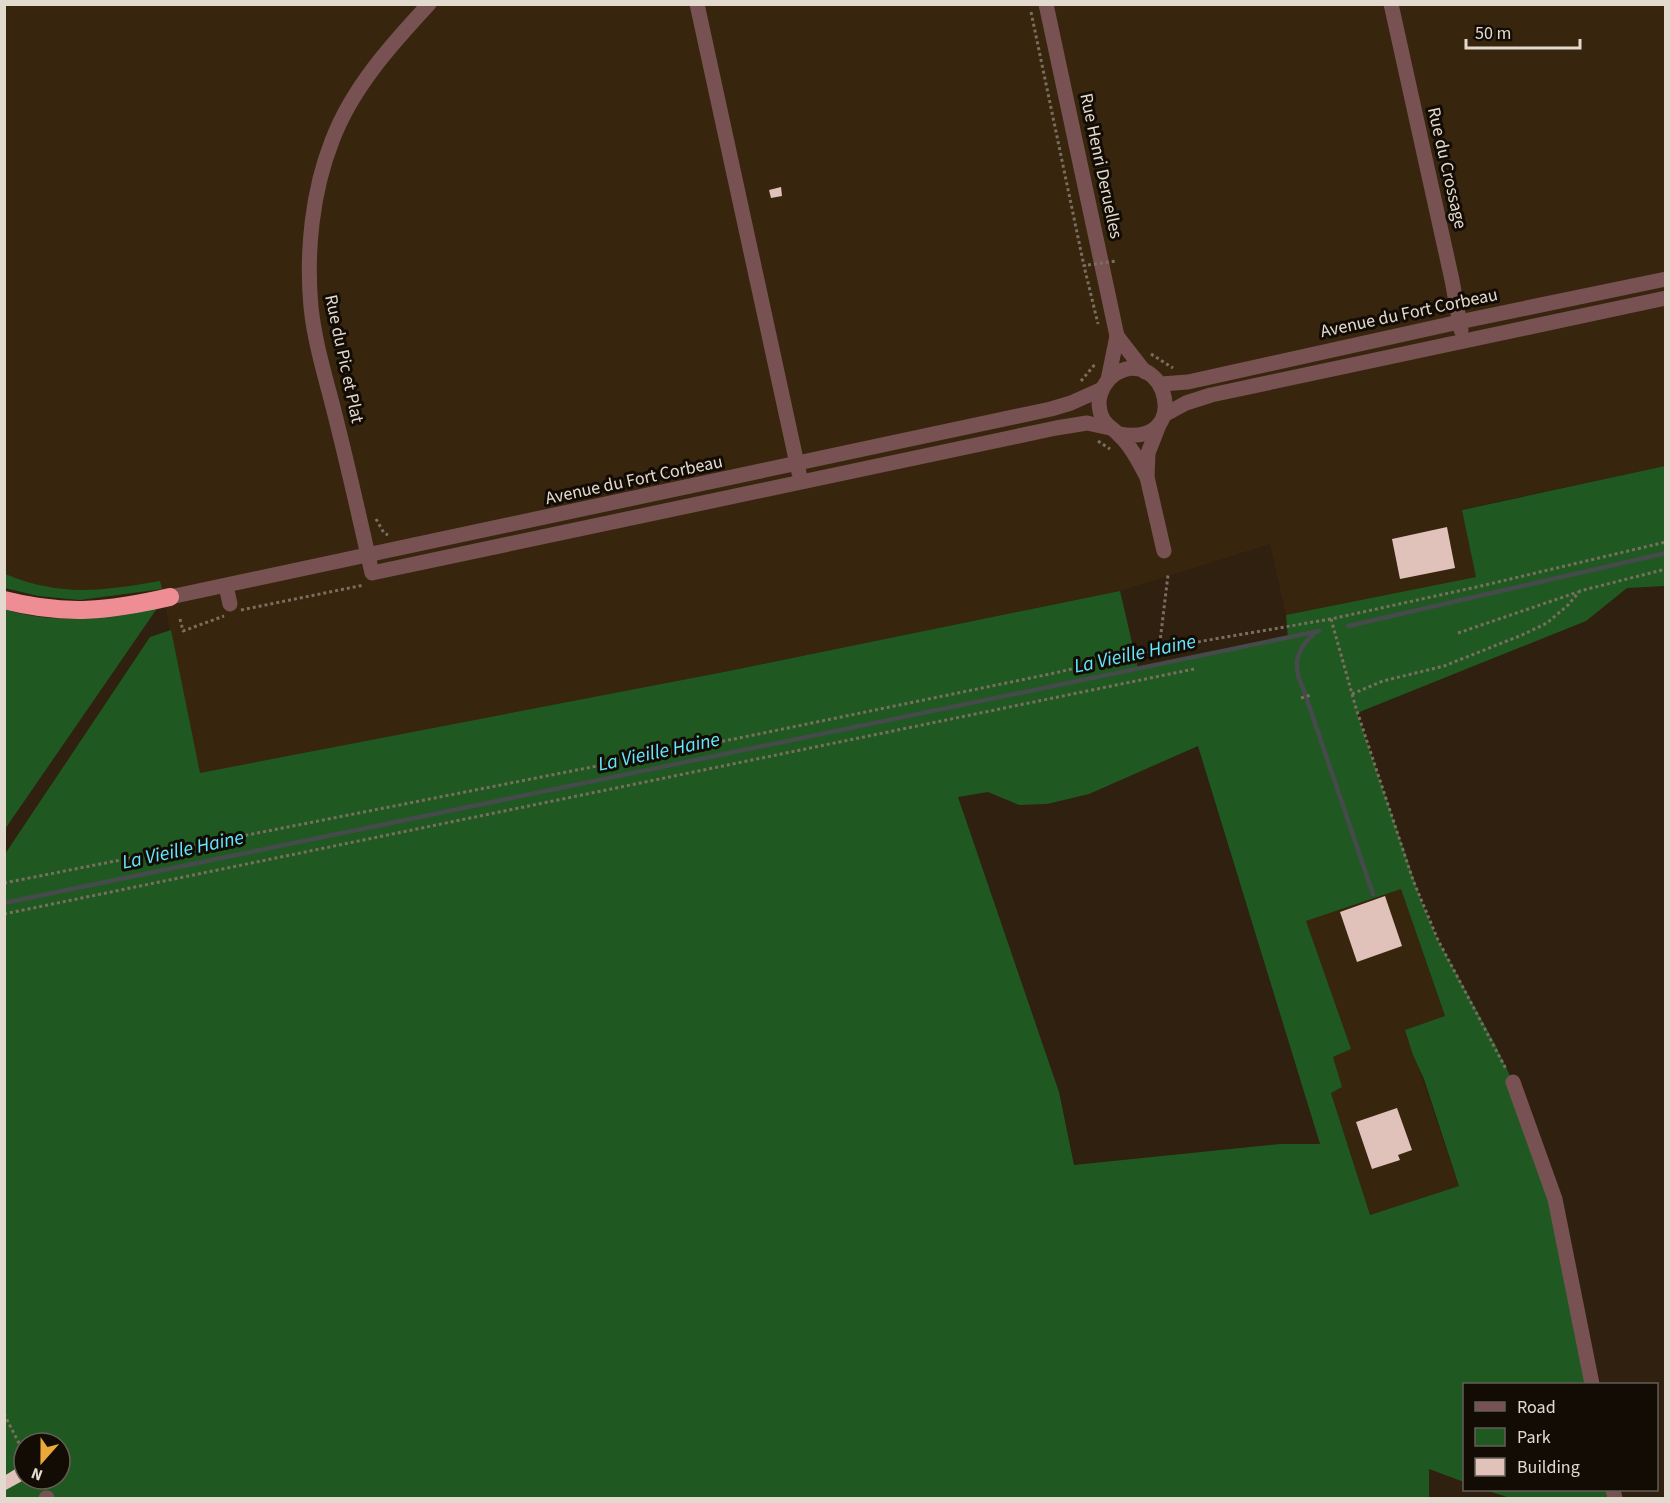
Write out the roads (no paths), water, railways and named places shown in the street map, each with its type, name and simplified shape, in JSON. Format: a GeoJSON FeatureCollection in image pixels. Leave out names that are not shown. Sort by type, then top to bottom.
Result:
{"type":"FeatureCollection","features":[{"type":"Feature","properties":{"kind":"highway"},"geometry":{"type":"LineString","coordinates":[[4,600],[33,608],[67,611],[105,609],[170,597]]}},
{"type":"Feature","properties":{"kind":"street","name":"Rue du Pic et Plat"},"geometry":{"type":"LineString","coordinates":[[372,573],[311,308],[312,228],[323,170],[343,116],[354,96],[393,43],[429,4]]}},
{"type":"Feature","properties":{"kind":"street"},"geometry":{"type":"LineString","coordinates":[[697,4],[802,482]]}},
{"type":"Feature","properties":{"kind":"street","name":"Rue Henri Deruelles"},"geometry":{"type":"LineString","coordinates":[[1047,4],[1117,336],[1105,384]]}},
{"type":"Feature","properties":{"kind":"street","name":"Rue du Crossage"},"geometry":{"type":"LineString","coordinates":[[1391,4],[1452,280],[1463,340]]}},
{"type":"Feature","properties":{"kind":"street","name":"Avenue du Fort Corbeau"},"geometry":{"type":"LineString","coordinates":[[1161,384],[1188,382],[1665,279]]}},
{"type":"Feature","properties":{"kind":"street"},"geometry":{"type":"LineString","coordinates":[[1114,431],[1140,436],[1150,432],[1161,420],[1186,403],[1211,395],[1665,298]]}},
{"type":"Feature","properties":{"kind":"street","name":"Rue Henri Deruelles"},"geometry":{"type":"LineString","coordinates":[[1117,336],[1145,372]]}},
{"type":"Feature","properties":{"kind":"street"},"geometry":{"type":"LineString","coordinates":[[1147,477],[1148,453],[1166,404],[1165,394],[1161,384],[1145,372],[1135,369],[1125,370],[1115,374],[1105,384],[1099,398],[1100,409],[1103,419],[1137,458],[1147,477],[1164,551]]}},
{"type":"Feature","properties":{"kind":"street","name":"Avenue du Fort Corbeau"},"geometry":{"type":"LineString","coordinates":[[170,597],[1052,410],[1071,403],[1105,384]]}},
{"type":"Feature","properties":{"kind":"street","name":"Avenue du Fort Corbeau"},"geometry":{"type":"LineString","coordinates":[[372,573],[1056,428],[1087,423],[1114,431]]}},
{"type":"Feature","properties":{"kind":"street"},"geometry":{"type":"LineString","coordinates":[[226,586],[230,604]]}},
{"type":"Feature","properties":{"kind":"street"},"geometry":{"type":"LineString","coordinates":[[1513,1082],[1554,1199],[1592,1383]]}},
{"type":"Feature","properties":{"kind":"waterway","name":"La Vieille Haine"},"geometry":{"type":"LineString","coordinates":[[1348,626],[1666,553]]}},
{"type":"Feature","properties":{"kind":"waterway","name":"La Vieille Haine"},"geometry":{"type":"LineString","coordinates":[[4,903],[1319,631]]}},
{"type":"Feature","properties":{"kind":"waterway"},"geometry":{"type":"LineString","coordinates":[[1314,634],[1300,652],[1298,673],[1373,894]]}}]}
